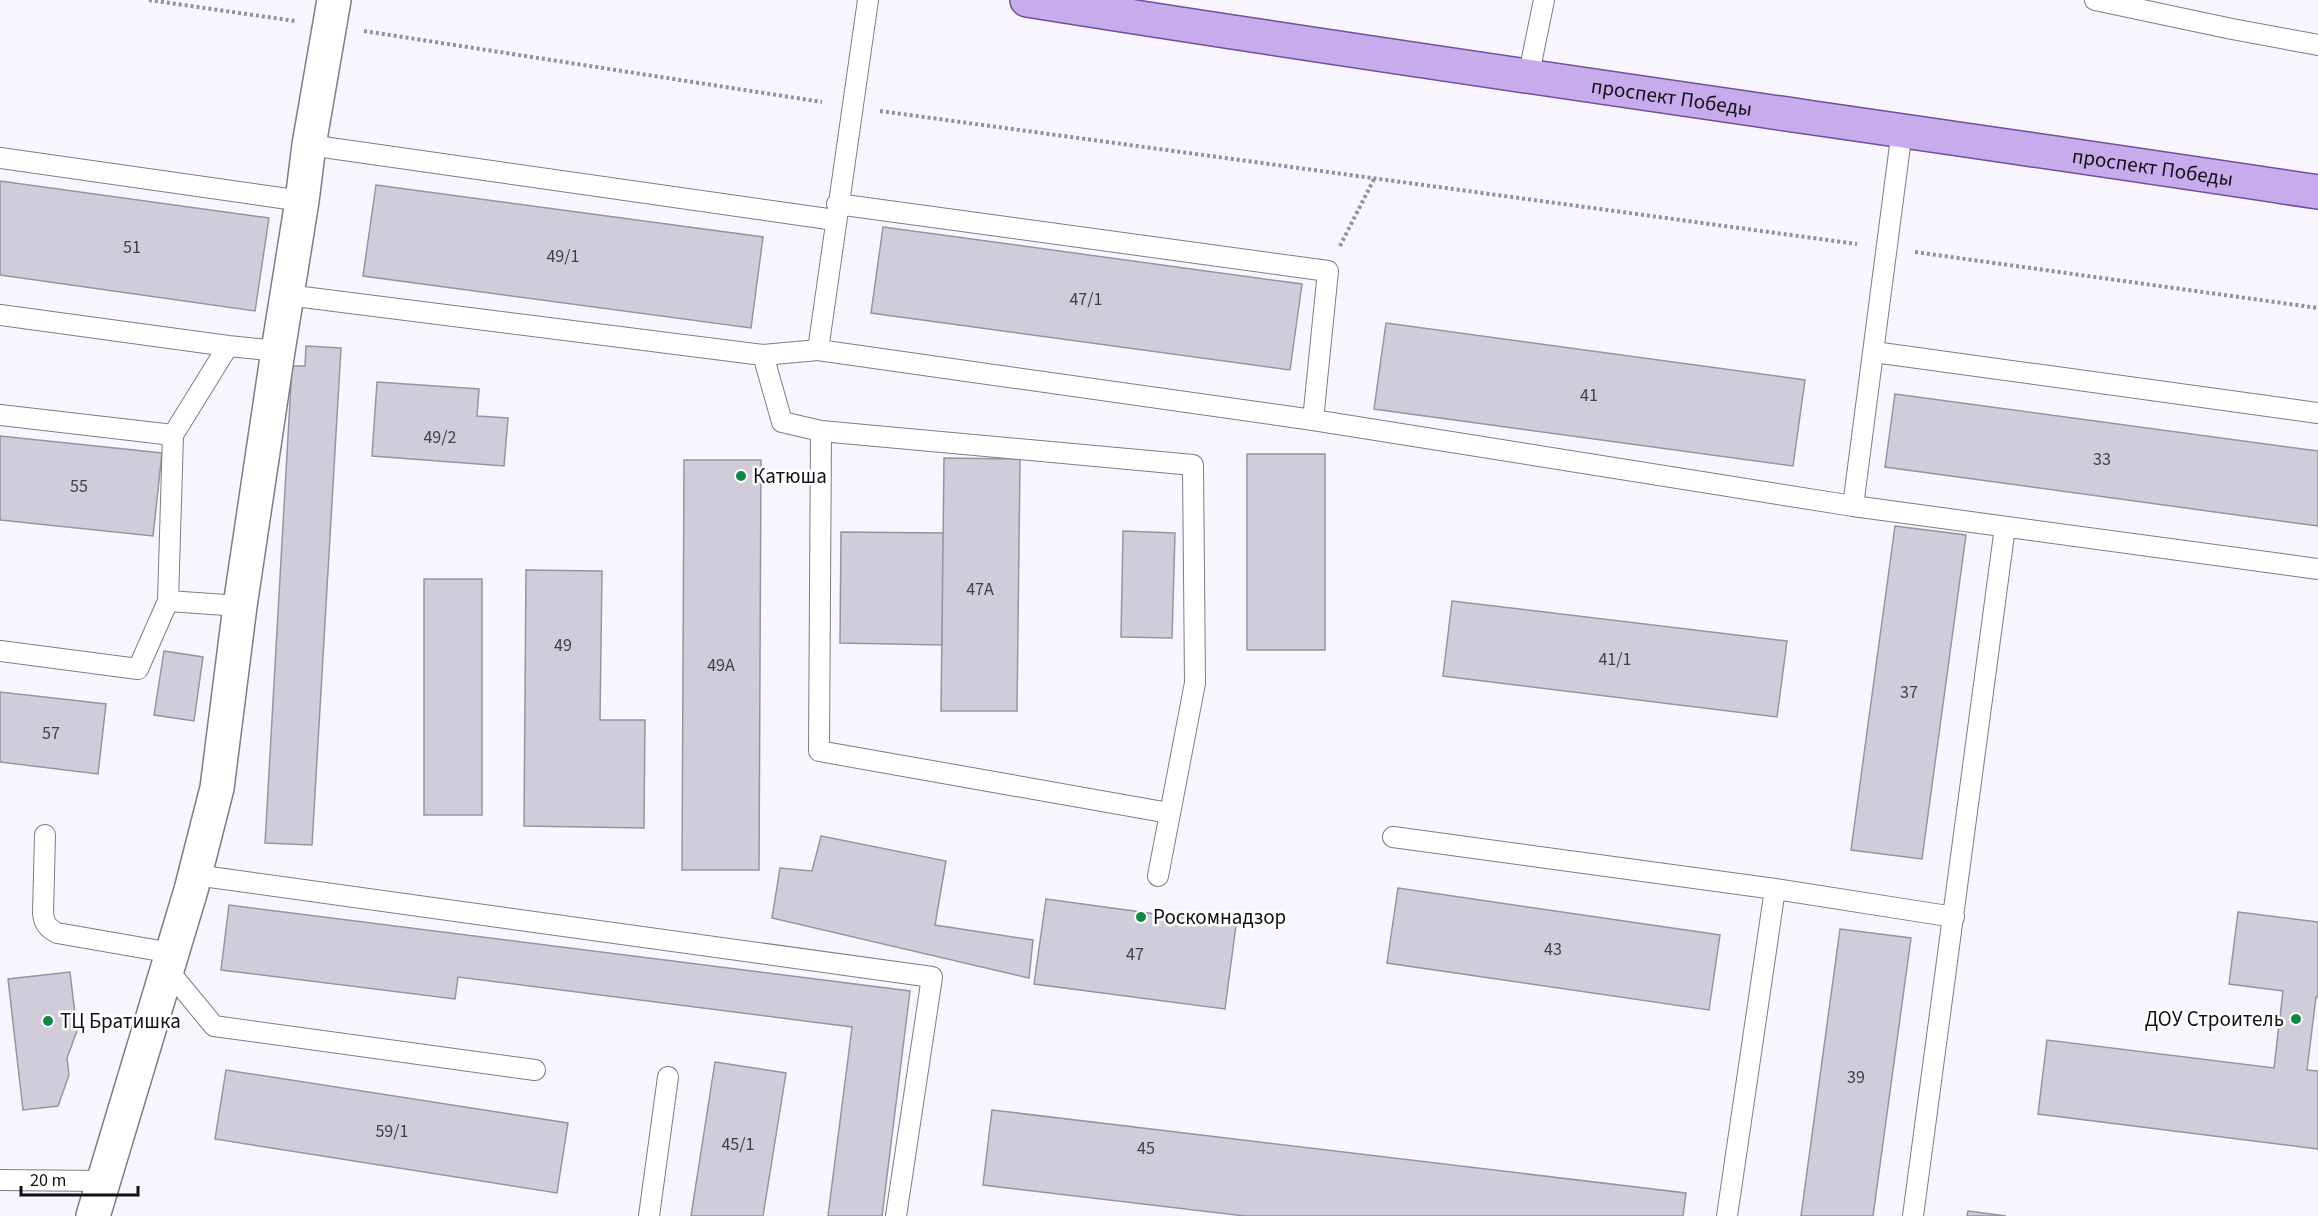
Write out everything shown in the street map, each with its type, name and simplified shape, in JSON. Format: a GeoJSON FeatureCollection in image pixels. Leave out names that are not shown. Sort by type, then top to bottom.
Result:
{"type":"FeatureCollection","features":[{"type":"Feature","properties":{"kind":"main road","name":"проспект Победы"},"geometry":{"type":"LineString","coordinates":[[1027,0],[1528,78],[1902,130],[2318,192]]}},
{"type":"Feature","properties":{"kind":"street"},"geometry":{"type":"LineString","coordinates":[[93,1216],[195,875],[217,788],[240,606],[309,145],[332,13]]}},
{"type":"Feature","properties":{"kind":"lane"},"geometry":{"type":"LineString","coordinates":[[818,350],[868,0]]}},
{"type":"Feature","properties":{"kind":"lane"},"geometry":{"type":"LineString","coordinates":[[1528,78],[1544,0]]}},
{"type":"Feature","properties":{"kind":"lane"},"geometry":{"type":"LineString","coordinates":[[2095,0],[2318,45]]}},
{"type":"Feature","properties":{"kind":"lane"},"geometry":{"type":"LineString","coordinates":[[1853,506],[1902,130]]}},
{"type":"Feature","properties":{"kind":"lane"},"geometry":{"type":"LineString","coordinates":[[309,145],[836,212],[1328,271],[1313,420]]}},
{"type":"Feature","properties":{"kind":"lane"},"geometry":{"type":"LineString","coordinates":[[0,158],[302,201]]}},
{"type":"Feature","properties":{"kind":"lane"},"geometry":{"type":"LineString","coordinates":[[287,295],[763,356],[818,350],[1313,420],[1853,506],[2318,569]]}},
{"type":"Feature","properties":{"kind":"lane"},"geometry":{"type":"LineString","coordinates":[[0,315],[278,351]]}},
{"type":"Feature","properties":{"kind":"lane"},"geometry":{"type":"LineString","coordinates":[[0,651],[138,669],[168,601],[172,435],[228,346]]}},
{"type":"Feature","properties":{"kind":"lane"},"geometry":{"type":"LineString","coordinates":[[1874,352],[2318,413]]}},
{"type":"Feature","properties":{"kind":"lane"},"geometry":{"type":"LineString","coordinates":[[763,356],[782,422],[821,431],[1192,465],[1195,683],[1158,876]]}},
{"type":"Feature","properties":{"kind":"lane"},"geometry":{"type":"LineString","coordinates":[[0,415],[172,435]]}},
{"type":"Feature","properties":{"kind":"lane"},"geometry":{"type":"LineString","coordinates":[[821,431],[819,751],[1169,813]]}},
{"type":"Feature","properties":{"kind":"lane"},"geometry":{"type":"LineString","coordinates":[[1913,1216],[2005,527]]}},
{"type":"Feature","properties":{"kind":"lane"},"geometry":{"type":"LineString","coordinates":[[168,601],[240,606]]}},
{"type":"Feature","properties":{"kind":"lane"},"geometry":{"type":"LineString","coordinates":[[45,836],[43,913],[44,921],[49,929],[57,933],[170,961],[214,1026],[535,1070]]}},
{"type":"Feature","properties":{"kind":"lane"},"geometry":{"type":"LineString","coordinates":[[1393,837],[1775,889],[1954,917]]}},
{"type":"Feature","properties":{"kind":"lane"},"geometry":{"type":"LineString","coordinates":[[195,875],[932,977],[896,1216]]}},
{"type":"Feature","properties":{"kind":"lane"},"geometry":{"type":"LineString","coordinates":[[1727,1216],[1775,889]]}},
{"type":"Feature","properties":{"kind":"lane"},"geometry":{"type":"LineString","coordinates":[[649,1216],[668,1077]]}},
{"type":"Feature","properties":{"kind":"lane"},"geometry":{"type":"LineString","coordinates":[[0,1180],[102,1181]]}},
{"type":"Feature","properties":{"kind":"path"},"geometry":{"type":"LineString","coordinates":[[149,0],[332,13],[854,107],[2318,308]]}},
{"type":"Feature","properties":{"kind":"path"},"geometry":{"type":"LineString","coordinates":[[1328,271],[1375,177]]}},
{"type":"Feature","properties":{"kind":"building"},"geometry":{"type":"Polygon","coordinates":[[[0,181],[269,218],[255,311],[0,275],[0,181]]]}},
{"type":"Feature","properties":{"kind":"building"},"geometry":{"type":"Polygon","coordinates":[[[376,185],[763,237],[751,328],[363,276],[376,185]]]}},
{"type":"Feature","properties":{"kind":"building"},"geometry":{"type":"Polygon","coordinates":[[[883,227],[1302,284],[1290,370],[871,313],[883,227]]]}},
{"type":"Feature","properties":{"kind":"building"},"geometry":{"type":"Polygon","coordinates":[[[1386,323],[1805,380],[1793,466],[1374,409],[1386,323]]]}},
{"type":"Feature","properties":{"kind":"building"},"geometry":{"type":"Polygon","coordinates":[[[306,346],[341,348],[312,845],[265,843],[292,366],[305,366],[306,346]]]}},
{"type":"Feature","properties":{"kind":"building"},"geometry":{"type":"Polygon","coordinates":[[[377,382],[479,389],[477,416],[508,418],[504,466],[372,456],[377,382]]]}},
{"type":"Feature","properties":{"kind":"building"},"geometry":{"type":"Polygon","coordinates":[[[1895,394],[2318,451],[2318,526],[1885,467],[1895,394]]]}},
{"type":"Feature","properties":{"kind":"building"},"geometry":{"type":"Polygon","coordinates":[[[0,436],[162,453],[153,536],[0,520],[0,436]]]}},
{"type":"Feature","properties":{"kind":"building"},"geometry":{"type":"Polygon","coordinates":[[[1247,454],[1325,454],[1325,650],[1247,650],[1247,454]]]}},
{"type":"Feature","properties":{"kind":"building"},"geometry":{"type":"Polygon","coordinates":[[[944,458],[1020,459],[1017,711],[941,711],[944,458]]]}},
{"type":"Feature","properties":{"kind":"building"},"geometry":{"type":"Polygon","coordinates":[[[684,460],[761,460],[759,870],[682,870],[684,460]]]}},
{"type":"Feature","properties":{"kind":"building"},"geometry":{"type":"Polygon","coordinates":[[[1895,526],[1966,535],[1922,859],[1851,850],[1895,526]]]}},
{"type":"Feature","properties":{"kind":"building"},"geometry":{"type":"Polygon","coordinates":[[[1123,531],[1175,533],[1172,638],[1121,637],[1123,531]]]}},
{"type":"Feature","properties":{"kind":"building"},"geometry":{"type":"Polygon","coordinates":[[[841,532],[943,533],[942,645],[840,643],[841,532]]]}},
{"type":"Feature","properties":{"kind":"building"},"geometry":{"type":"Polygon","coordinates":[[[526,570],[602,571],[600,720],[645,720],[644,828],[524,826],[526,570]]]}},
{"type":"Feature","properties":{"kind":"building"},"geometry":{"type":"Polygon","coordinates":[[[424,579],[482,579],[482,815],[424,815],[424,579]]]}},
{"type":"Feature","properties":{"kind":"building"},"geometry":{"type":"Polygon","coordinates":[[[1452,601],[1787,641],[1777,717],[1443,676],[1452,601]]]}},
{"type":"Feature","properties":{"kind":"building"},"geometry":{"type":"Polygon","coordinates":[[[164,651],[203,657],[194,721],[154,715],[164,651]]]}},
{"type":"Feature","properties":{"kind":"building"},"geometry":{"type":"Polygon","coordinates":[[[0,692],[106,704],[98,774],[0,762],[0,692]]]}},
{"type":"Feature","properties":{"kind":"building"},"geometry":{"type":"Polygon","coordinates":[[[821,836],[946,861],[935,925],[1033,940],[1029,978],[772,918],[780,868],[812,871],[821,836]]]}},
{"type":"Feature","properties":{"kind":"building"},"geometry":{"type":"Polygon","coordinates":[[[1398,888],[1720,935],[1709,1010],[1387,963],[1398,888]]]}},
{"type":"Feature","properties":{"kind":"building"},"geometry":{"type":"Polygon","coordinates":[[[1046,899],[1236,925],[1225,1009],[1034,984],[1046,899]]]}},
{"type":"Feature","properties":{"kind":"building"},"geometry":{"type":"Polygon","coordinates":[[[229,905],[910,991],[882,1216],[828,1216],[852,1027],[458,977],[455,999],[221,970],[229,905]]]}},
{"type":"Feature","properties":{"kind":"building","name":"ДОУ Строитель"},"geometry":{"type":"Polygon","coordinates":[[[2238,912],[2318,922],[2318,997],[2316,997],[2307,1070],[2318,1071],[2318,1149],[2038,1114],[2047,1040],[2274,1068],[2283,991],[2229,984],[2238,912]]]}},
{"type":"Feature","properties":{"kind":"building"},"geometry":{"type":"Polygon","coordinates":[[[1840,929],[1911,938],[1873,1216],[1801,1216],[1840,929]]]}},
{"type":"Feature","properties":{"kind":"building"},"geometry":{"type":"Polygon","coordinates":[[[70,972],[77,1031],[67,1058],[69,1075],[58,1106],[23,1110],[8,979],[70,972]]]}},
{"type":"Feature","properties":{"kind":"building"},"geometry":{"type":"Polygon","coordinates":[[[715,1062],[786,1073],[763,1216],[691,1216],[715,1062]]]}},
{"type":"Feature","properties":{"kind":"building"},"geometry":{"type":"Polygon","coordinates":[[[226,1070],[568,1123],[557,1193],[215,1139],[226,1070]]]}},
{"type":"Feature","properties":{"kind":"building"},"geometry":{"type":"Polygon","coordinates":[[[992,1110],[1686,1193],[1683,1216],[1245,1216],[983,1185],[992,1110]]]}},
{"type":"Feature","properties":{"kind":"building"},"geometry":{"type":"Polygon","coordinates":[[[1968,1211],[2006,1216],[1967,1216],[1968,1211]]]}},
{"type":"Feature","properties":{"kind":"place","name":"Катюша"},"geometry":{"type":"Point","coordinates":[741,476]}},
{"type":"Feature","properties":{"kind":"place","name":"Роскомнадзор"},"geometry":{"type":"Point","coordinates":[1141,917]}},
{"type":"Feature","properties":{"kind":"place","name":"ДОУ Строитель"},"geometry":{"type":"Point","coordinates":[2296,1019]}},
{"type":"Feature","properties":{"kind":"place","name":"ТЦ Братишка"},"geometry":{"type":"Point","coordinates":[48,1021]}}]}
